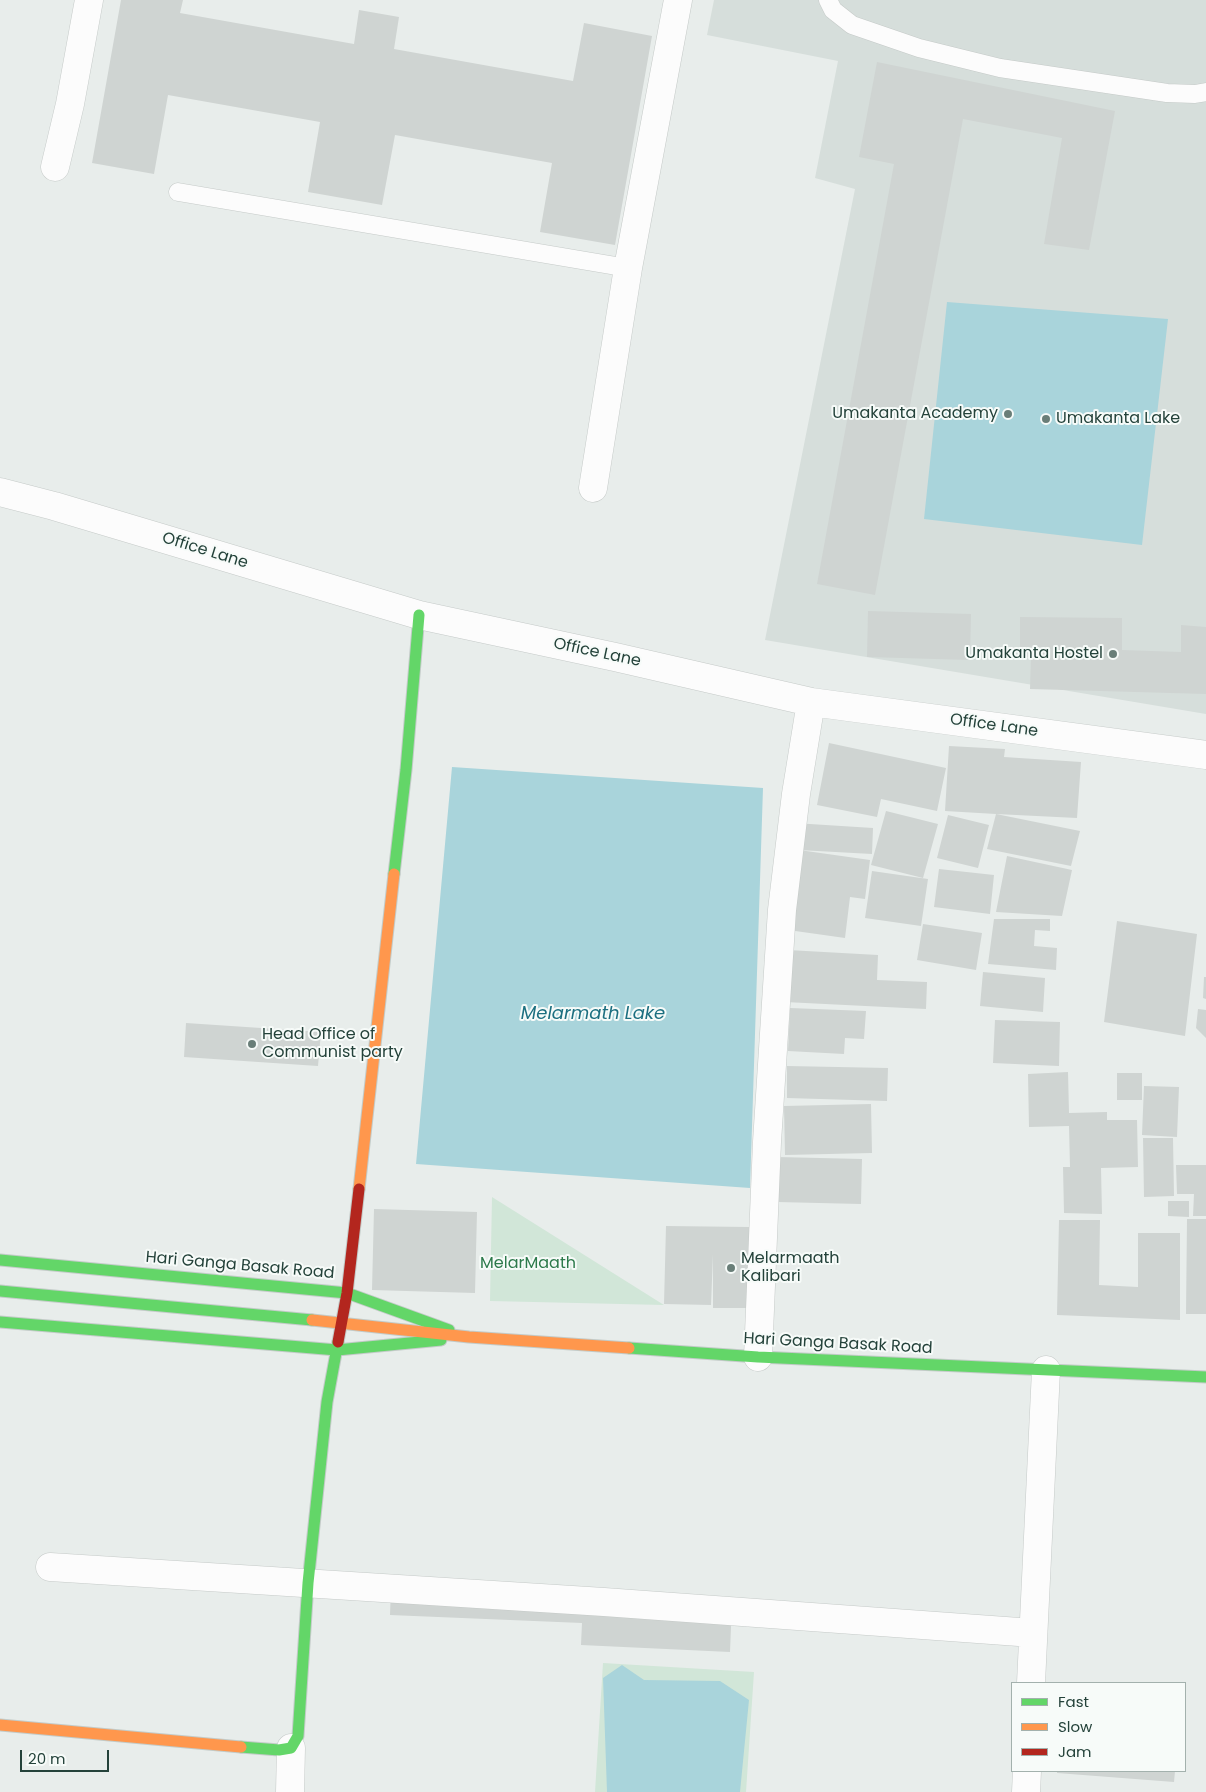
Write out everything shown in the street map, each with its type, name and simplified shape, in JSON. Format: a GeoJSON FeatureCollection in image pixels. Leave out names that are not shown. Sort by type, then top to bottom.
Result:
{"type":"FeatureCollection","features":[{"type":"Feature","properties":{"kind":"main road"},"geometry":{"type":"LineString","coordinates":[[0,1725],[279,1750],[291,1748],[298,1736],[308,1583],[327,1402],[347,1293],[406,770],[420,615]]}},
{"type":"Feature","properties":{"kind":"main road","name":"Hari Ganga Basak Road"},"geometry":{"type":"LineString","coordinates":[[0,1260],[347,1293],[470,1337]]}},
{"type":"Feature","properties":{"kind":"main road"},"geometry":{"type":"LineString","coordinates":[[0,1291],[470,1337]]}},
{"type":"Feature","properties":{"kind":"main road","name":"Hari Ganga Basak Road"},"geometry":{"type":"LineString","coordinates":[[0,1322],[337,1350],[470,1337],[758,1357],[1206,1377]]}},
{"type":"Feature","properties":{"kind":"street"},"geometry":{"type":"LineString","coordinates":[[55,167],[70,104],[89,0]]}},
{"type":"Feature","properties":{"kind":"street"},"geometry":{"type":"LineString","coordinates":[[593,488],[628,268],[678,0]]}},
{"type":"Feature","properties":{"kind":"street","name":"Office Lane"},"geometry":{"type":"LineString","coordinates":[[0,492],[54,506],[420,615],[811,702],[1206,755]]}},
{"type":"Feature","properties":{"kind":"street"},"geometry":{"type":"LineString","coordinates":[[758,1357],[767,1142],[782,910],[796,794],[811,702]]}},
{"type":"Feature","properties":{"kind":"street"},"geometry":{"type":"LineString","coordinates":[[1031,1682],[1046,1370]]}},
{"type":"Feature","properties":{"kind":"street"},"geometry":{"type":"LineString","coordinates":[[50,1566],[604,1602],[1034,1633]]}},
{"type":"Feature","properties":{"kind":"street"},"geometry":{"type":"LineString","coordinates":[[290,1792],[291,1748]]}},
{"type":"Feature","properties":{"kind":"street"},"geometry":{"type":"LineString","coordinates":[[1026,1792],[1027,1772]]}},
{"type":"Feature","properties":{"kind":"lane"},"geometry":{"type":"LineString","coordinates":[[828,0],[833,10],[852,25],[919,48],[1000,68],[1167,93],[1195,94],[1206,92]]}},
{"type":"Feature","properties":{"kind":"lane"},"geometry":{"type":"LineString","coordinates":[[178,192],[628,268]]}},
{"type":"Feature","properties":{"kind":"shaded area","name":"Umakanta Academy"},"geometry":{"type":"Polygon","coordinates":[[[714,0],[1206,0],[1206,714],[765,640],[855,189],[815,178],[838,61],[707,35],[714,0]]]}},
{"type":"Feature","properties":{"kind":"green space","name":"MelarMaath"},"geometry":{"type":"Polygon","coordinates":[[[492,1197],[664,1305],[490,1301],[492,1197]]]}},
{"type":"Feature","properties":{"kind":"green space"},"geometry":{"type":"Polygon","coordinates":[[[603,1663],[754,1672],[746,1792],[595,1792],[603,1663]]]}},
{"type":"Feature","properties":{"kind":"water","name":"Umakanta Lake"},"geometry":{"type":"Polygon","coordinates":[[[947,302],[1168,319],[1142,545],[924,519],[947,302]]]}},
{"type":"Feature","properties":{"kind":"water","name":"Melarmath Lake"},"geometry":{"type":"Polygon","coordinates":[[[452,767],[763,788],[750,1188],[416,1164],[452,767]]]}},
{"type":"Feature","properties":{"kind":"water"},"geometry":{"type":"Polygon","coordinates":[[[622,1665],[644,1680],[720,1681],[749,1700],[740,1792],[607,1792],[603,1678],[622,1665]]]}},
{"type":"Feature","properties":{"kind":"building"},"geometry":{"type":"Polygon","coordinates":[[[121,0],[183,0],[180,13],[354,44],[359,10],[399,17],[394,49],[573,81],[584,23],[652,36],[615,245],[540,232],[552,163],[395,135],[382,205],[308,192],[320,122],[168,95],[154,174],[92,163],[121,0]]]}},
{"type":"Feature","properties":{"kind":"building"},"geometry":{"type":"Polygon","coordinates":[[[877,62],[1115,111],[1089,250],[1044,244],[1062,138],[963,119],[875,595],[817,584],[894,164],[859,157],[877,62]]]}},
{"type":"Feature","properties":{"kind":"building"},"geometry":{"type":"Polygon","coordinates":[[[868,611],[971,614],[970,660],[867,657],[868,611]]]}},
{"type":"Feature","properties":{"kind":"building","name":"Umakanta Hostel"},"geometry":{"type":"Polygon","coordinates":[[[1020,617],[1122,618],[1122,650],[1181,652],[1181,625],[1206,627],[1206,694],[1030,689],[1031,657],[1020,657],[1020,617]]]}},
{"type":"Feature","properties":{"kind":"building"},"geometry":{"type":"Polygon","coordinates":[[[829,743],[946,768],[937,811],[881,799],[877,817],[817,805],[829,743]]]}},
{"type":"Feature","properties":{"kind":"building"},"geometry":{"type":"Polygon","coordinates":[[[949,746],[1005,749],[1004,757],[1081,762],[1077,818],[945,811],[949,746]]]}},
{"type":"Feature","properties":{"kind":"building"},"geometry":{"type":"Polygon","coordinates":[[[886,811],[938,824],[923,878],[871,865],[886,811]]]}},
{"type":"Feature","properties":{"kind":"building"},"geometry":{"type":"Polygon","coordinates":[[[996,814],[1080,831],[1071,866],[987,849],[996,814]]]}},
{"type":"Feature","properties":{"kind":"building"},"geometry":{"type":"Polygon","coordinates":[[[948,815],[989,825],[978,868],[937,858],[948,815]]]}},
{"type":"Feature","properties":{"kind":"building"},"geometry":{"type":"Polygon","coordinates":[[[794,823],[873,828],[872,854],[799,850],[870,860],[865,899],[850,897],[845,938],[774,928],[794,823]]]}},
{"type":"Feature","properties":{"kind":"building"},"geometry":{"type":"Polygon","coordinates":[[[1007,856],[1072,870],[1062,916],[996,912],[1007,856]]]}},
{"type":"Feature","properties":{"kind":"building"},"geometry":{"type":"Polygon","coordinates":[[[939,869],[994,875],[990,914],[934,907],[939,869]]]}},
{"type":"Feature","properties":{"kind":"building"},"geometry":{"type":"Polygon","coordinates":[[[872,871],[928,879],[921,926],[865,918],[872,871]]]}},
{"type":"Feature","properties":{"kind":"building"},"geometry":{"type":"Polygon","coordinates":[[[994,919],[1050,919],[1050,931],[1035,930],[1034,946],[1057,948],[1056,970],[988,964],[994,919]]]}},
{"type":"Feature","properties":{"kind":"building"},"geometry":{"type":"Polygon","coordinates":[[[1117,921],[1197,934],[1185,1036],[1104,1022],[1117,921]]]}},
{"type":"Feature","properties":{"kind":"building"},"geometry":{"type":"Polygon","coordinates":[[[923,924],[982,933],[976,970],[917,960],[923,924]]]}},
{"type":"Feature","properties":{"kind":"building"},"geometry":{"type":"Polygon","coordinates":[[[788,950],[878,955],[877,980],[927,982],[926,1009],[785,1002],[788,950]]]}},
{"type":"Feature","properties":{"kind":"building"},"geometry":{"type":"Polygon","coordinates":[[[983,972],[1045,978],[1043,1012],[980,1006],[983,972]]]}},
{"type":"Feature","properties":{"kind":"building"},"geometry":{"type":"Polygon","coordinates":[[[1204,977],[1206,977],[1206,999],[1203,998],[1204,977]]]}},
{"type":"Feature","properties":{"kind":"building"},"geometry":{"type":"Polygon","coordinates":[[[790,1008],[866,1011],[864,1039],[845,1038],[844,1054],[788,1051],[790,1008]]]}},
{"type":"Feature","properties":{"kind":"building"},"geometry":{"type":"Polygon","coordinates":[[[1198,1009],[1206,1010],[1206,1038],[1196,1028],[1198,1009]]]}},
{"type":"Feature","properties":{"kind":"building"},"geometry":{"type":"Polygon","coordinates":[[[995,1020],[1060,1022],[1059,1066],[993,1063],[995,1020]]]}},
{"type":"Feature","properties":{"kind":"building","name":"Head Office of Communist party"},"geometry":{"type":"Polygon","coordinates":[[[186,1023],[321,1032],[318,1066],[184,1057],[186,1023]]]}},
{"type":"Feature","properties":{"kind":"building"},"geometry":{"type":"Polygon","coordinates":[[[787,1066],[888,1068],[887,1101],[787,1098],[787,1066]]]}},
{"type":"Feature","properties":{"kind":"building"},"geometry":{"type":"Polygon","coordinates":[[[1068,1072],[1069,1113],[1107,1112],[1107,1120],[1137,1120],[1138,1167],[1101,1168],[1102,1214],[1064,1213],[1063,1167],[1070,1167],[1069,1126],[1029,1127],[1028,1074],[1068,1072]]]}},
{"type":"Feature","properties":{"kind":"building"},"geometry":{"type":"Polygon","coordinates":[[[1117,1073],[1142,1073],[1142,1100],[1117,1100],[1117,1073]]]}},
{"type":"Feature","properties":{"kind":"building"},"geometry":{"type":"Polygon","coordinates":[[[1144,1086],[1179,1087],[1177,1137],[1142,1135],[1144,1086]]]}},
{"type":"Feature","properties":{"kind":"building"},"geometry":{"type":"Polygon","coordinates":[[[871,1104],[872,1153],[785,1155],[784,1106],[871,1104]]]}},
{"type":"Feature","properties":{"kind":"building"},"geometry":{"type":"Polygon","coordinates":[[[1143,1138],[1173,1138],[1174,1196],[1144,1197],[1143,1138]]]}},
{"type":"Feature","properties":{"kind":"building"},"geometry":{"type":"Polygon","coordinates":[[[777,1157],[862,1159],[861,1204],[777,1202],[777,1157]]]}},
{"type":"Feature","properties":{"kind":"building"},"geometry":{"type":"Polygon","coordinates":[[[1176,1165],[1206,1165],[1206,1216],[1193,1216],[1194,1194],[1177,1194],[1176,1165]]]}},
{"type":"Feature","properties":{"kind":"building"},"geometry":{"type":"Polygon","coordinates":[[[1168,1201],[1189,1201],[1189,1217],[1168,1216],[1168,1201]]]}},
{"type":"Feature","properties":{"kind":"building"},"geometry":{"type":"Polygon","coordinates":[[[374,1209],[477,1212],[475,1293],[372,1290],[374,1209]]]}},
{"type":"Feature","properties":{"kind":"building"},"geometry":{"type":"Polygon","coordinates":[[[1187,1219],[1206,1219],[1206,1314],[1186,1314],[1187,1219]]]}},
{"type":"Feature","properties":{"kind":"building"},"geometry":{"type":"Polygon","coordinates":[[[1059,1220],[1100,1220],[1099,1285],[1138,1287],[1138,1233],[1180,1233],[1180,1320],[1057,1315],[1059,1220]]]}},
{"type":"Feature","properties":{"kind":"building"},"geometry":{"type":"Polygon","coordinates":[[[666,1226],[749,1227],[749,1308],[713,1308],[713,1254],[711,1305],[664,1304],[666,1226]]]}},
{"type":"Feature","properties":{"kind":"building"},"geometry":{"type":"Polygon","coordinates":[[[391,1587],[732,1601],[730,1652],[581,1645],[582,1623],[390,1615],[391,1587]]]}},
{"type":"Feature","properties":{"kind":"building"},"geometry":{"type":"Polygon","coordinates":[[[1057,1772],[1175,1772],[1174,1782],[1057,1772]]]}},
{"type":"Feature","properties":{"kind":"traffic: fast"},"geometry":{"type":"LineString","coordinates":[[394,874],[406,770],[419,615]]}},
{"type":"Feature","properties":{"kind":"traffic: fast"},"geometry":{"type":"LineString","coordinates":[[0,1260],[347,1293],[449,1330]]}},
{"type":"Feature","properties":{"kind":"traffic: fast"},"geometry":{"type":"LineString","coordinates":[[0,1291],[312,1320]]}},
{"type":"Feature","properties":{"kind":"traffic: fast"},"geometry":{"type":"LineString","coordinates":[[0,1322],[337,1350],[441,1340]]}},
{"type":"Feature","properties":{"kind":"traffic: fast"},"geometry":{"type":"LineString","coordinates":[[241,1747],[279,1750],[291,1748],[298,1736],[308,1583],[327,1402],[338,1342]]}},
{"type":"Feature","properties":{"kind":"traffic: fast"},"geometry":{"type":"LineString","coordinates":[[629,1348],[758,1357],[1206,1377]]}},
{"type":"Feature","properties":{"kind":"traffic: slow"},"geometry":{"type":"LineString","coordinates":[[359,1189],[394,874]]}},
{"type":"Feature","properties":{"kind":"traffic: slow"},"geometry":{"type":"LineString","coordinates":[[312,1320],[469,1337],[629,1348]]}},
{"type":"Feature","properties":{"kind":"traffic: slow"},"geometry":{"type":"LineString","coordinates":[[0,1725],[241,1747]]}},
{"type":"Feature","properties":{"kind":"traffic: jam"},"geometry":{"type":"LineString","coordinates":[[338,1342],[347,1293],[359,1189]]}},
{"type":"Feature","properties":{"kind":"place","name":"Umakanta Academy"},"geometry":{"type":"Point","coordinates":[1008,414]}},
{"type":"Feature","properties":{"kind":"place","name":"Umakanta Lake"},"geometry":{"type":"Point","coordinates":[1046,419]}},
{"type":"Feature","properties":{"kind":"place","name":"Umakanta Hostel"},"geometry":{"type":"Point","coordinates":[1113,654]}},
{"type":"Feature","properties":{"kind":"place","name":"Head Office of Communist party"},"geometry":{"type":"Point","coordinates":[252,1044]}},
{"type":"Feature","properties":{"kind":"place","name":"Melarmaath Kalibari"},"geometry":{"type":"Point","coordinates":[731,1268]}}]}
